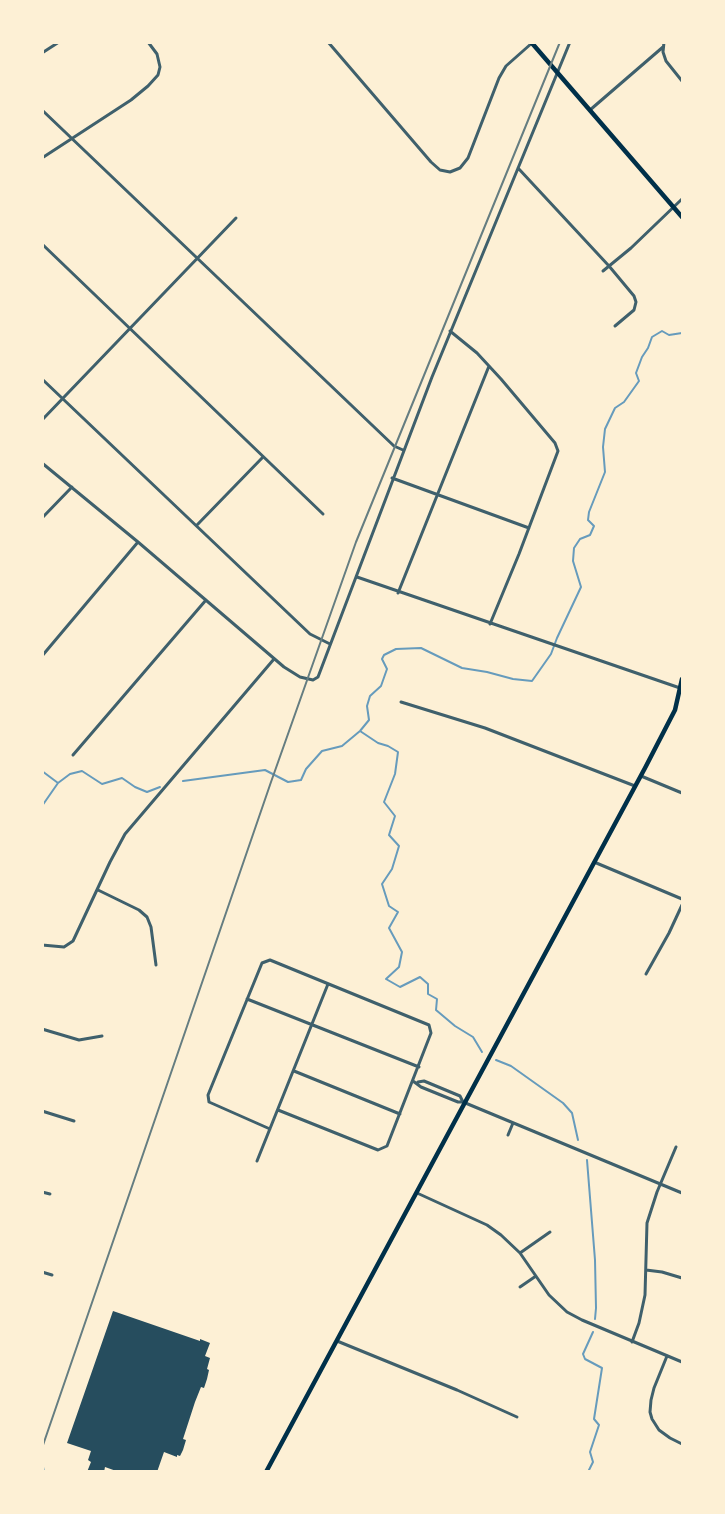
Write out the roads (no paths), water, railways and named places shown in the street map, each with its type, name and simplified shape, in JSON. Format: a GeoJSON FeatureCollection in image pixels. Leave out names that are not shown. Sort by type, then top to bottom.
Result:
{"type":"FeatureCollection","features":[{"type":"Feature","properties":{"kind":"main road"},"geometry":{"type":"LineString","coordinates":[[532,43],[682,217]]}},
{"type":"Feature","properties":{"kind":"main road"},"geometry":{"type":"LineString","coordinates":[[266,1472],[641,776],[675,710],[682,678]]}},
{"type":"Feature","properties":{"kind":"street"},"geometry":{"type":"LineString","coordinates":[[42,53],[60,42]]}},
{"type":"Feature","properties":{"kind":"street"},"geometry":{"type":"LineString","coordinates":[[42,158],[131,100],[148,86],[160,71],[159,58],[148,42]]}},
{"type":"Feature","properties":{"kind":"street"},"geometry":{"type":"LineString","coordinates":[[328,42],[431,162],[440,170],[450,172],[460,168],[468,158],[499,78],[506,66],[532,43]]}},
{"type":"Feature","properties":{"kind":"street"},"geometry":{"type":"LineString","coordinates":[[42,463],[138,542],[274,659],[296,676],[313,680],[318,677],[357,577],[392,478],[450,331],[570,42]]}},
{"type":"Feature","properties":{"kind":"street"},"geometry":{"type":"LineString","coordinates":[[664,45],[666,60],[682,81]]}},
{"type":"Feature","properties":{"kind":"street"},"geometry":{"type":"LineString","coordinates":[[590,110],[664,45]]}},
{"type":"Feature","properties":{"kind":"street"},"geometry":{"type":"LineString","coordinates":[[42,110],[394,446],[403,450]]}},
{"type":"Feature","properties":{"kind":"street"},"geometry":{"type":"LineString","coordinates":[[518,168],[609,266],[634,296],[636,302],[634,310],[615,326]]}},
{"type":"Feature","properties":{"kind":"street"},"geometry":{"type":"LineString","coordinates":[[603,271],[631,248],[682,199]]}},
{"type":"Feature","properties":{"kind":"street"},"geometry":{"type":"LineString","coordinates":[[42,420],[236,218]]}},
{"type":"Feature","properties":{"kind":"street"},"geometry":{"type":"LineString","coordinates":[[42,244],[323,514]]}},
{"type":"Feature","properties":{"kind":"street"},"geometry":{"type":"LineString","coordinates":[[450,331],[489,366],[550,437],[558,451],[490,624]]}},
{"type":"Feature","properties":{"kind":"street"},"geometry":{"type":"LineString","coordinates":[[398,592],[489,366]]}},
{"type":"Feature","properties":{"kind":"street"},"geometry":{"type":"LineString","coordinates":[[42,379],[310,634],[330,644]]}},
{"type":"Feature","properties":{"kind":"street"},"geometry":{"type":"LineString","coordinates":[[197,525],[263,457]]}},
{"type":"Feature","properties":{"kind":"street"},"geometry":{"type":"LineString","coordinates":[[392,478],[529,528]]}},
{"type":"Feature","properties":{"kind":"street"},"geometry":{"type":"LineString","coordinates":[[42,518],[72,487]]}},
{"type":"Feature","properties":{"kind":"street"},"geometry":{"type":"LineString","coordinates":[[42,656],[138,542]]}},
{"type":"Feature","properties":{"kind":"street"},"geometry":{"type":"LineString","coordinates":[[357,577],[680,688]]}},
{"type":"Feature","properties":{"kind":"street"},"geometry":{"type":"LineString","coordinates":[[73,755],[206,600]]}},
{"type":"Feature","properties":{"kind":"street"},"geometry":{"type":"LineString","coordinates":[[42,945],[64,947],[73,941],[119,844],[147,808],[274,659]]}},
{"type":"Feature","properties":{"kind":"street"},"geometry":{"type":"LineString","coordinates":[[401,702],[486,728],[635,786]]}},
{"type":"Feature","properties":{"kind":"street"},"geometry":{"type":"LineString","coordinates":[[641,776],[682,793]]}},
{"type":"Feature","properties":{"kind":"street"},"geometry":{"type":"LineString","coordinates":[[594,862],[682,899]]}},
{"type":"Feature","properties":{"kind":"street"},"geometry":{"type":"LineString","coordinates":[[98,890],[139,910],[147,917],[151,928],[156,965]]}},
{"type":"Feature","properties":{"kind":"street"},"geometry":{"type":"LineString","coordinates":[[646,974],[682,905]]}},
{"type":"Feature","properties":{"kind":"street"},"geometry":{"type":"LineString","coordinates":[[270,1129],[209,1102],[208,1095],[262,963],[270,960],[429,1025],[431,1033],[415,1082],[387,1146],[378,1150],[278,1110]]}},
{"type":"Feature","properties":{"kind":"street"},"geometry":{"type":"LineString","coordinates":[[257,1161],[328,984]]}},
{"type":"Feature","properties":{"kind":"street"},"geometry":{"type":"LineString","coordinates":[[247,999],[419,1067]]}},
{"type":"Feature","properties":{"kind":"street"},"geometry":{"type":"LineString","coordinates":[[42,1029],[79,1040],[102,1036]]}},
{"type":"Feature","properties":{"kind":"street"},"geometry":{"type":"LineString","coordinates":[[294,1071],[400,1114]]}},
{"type":"Feature","properties":{"kind":"street"},"geometry":{"type":"LineString","coordinates":[[415,1082],[421,1087],[458,1102],[464,1102],[682,1193]]}},
{"type":"Feature","properties":{"kind":"street"},"geometry":{"type":"LineString","coordinates":[[42,1111],[74,1121]]}},
{"type":"Feature","properties":{"kind":"street"},"geometry":{"type":"LineString","coordinates":[[508,1135],[513,1123]]}},
{"type":"Feature","properties":{"kind":"street"},"geometry":{"type":"LineString","coordinates":[[632,1342],[645,1295],[648,1223],[651,1208],[676,1147]]}},
{"type":"Feature","properties":{"kind":"street"},"geometry":{"type":"LineString","coordinates":[[42,1192],[50,1194]]}},
{"type":"Feature","properties":{"kind":"street"},"geometry":{"type":"LineString","coordinates":[[418,1193],[487,1224],[502,1234],[520,1253],[549,1295],[566,1312],[682,1362]]}},
{"type":"Feature","properties":{"kind":"street"},"geometry":{"type":"LineString","coordinates":[[520,1253],[550,1232]]}},
{"type":"Feature","properties":{"kind":"street"},"geometry":{"type":"LineString","coordinates":[[646,1270],[662,1272],[682,1278]]}},
{"type":"Feature","properties":{"kind":"street"},"geometry":{"type":"LineString","coordinates":[[42,1272],[52,1275]]}},
{"type":"Feature","properties":{"kind":"street"},"geometry":{"type":"LineString","coordinates":[[520,1287],[536,1276]]}},
{"type":"Feature","properties":{"kind":"street"},"geometry":{"type":"LineString","coordinates":[[337,1341],[517,1416]]}},
{"type":"Feature","properties":{"kind":"street"},"geometry":{"type":"LineString","coordinates":[[667,1356],[652,1394],[650,1412],[659,1430],[682,1444]]}},
{"type":"Feature","properties":{"kind":"waterway"},"geometry":{"type":"LineString","coordinates":[[183,781],[265,770],[288,782],[301,780],[306,769],[322,751],[342,746],[360,731],[369,720],[367,706],[370,696],[381,686],[387,669],[382,659],[384,655],[396,649],[421,648],[462,668],[513,679],[532,681],[551,654],[581,587],[573,561],[574,548],[580,539],[590,535],[594,526],[588,520],[589,512],[605,472],[603,447],[605,429],[615,408],[624,402],[639,381],[636,373],[652,337],[662,331],[669,335],[682,333]]}},
{"type":"Feature","properties":{"kind":"waterway"},"geometry":{"type":"LineString","coordinates":[[360,731],[378,743],[398,752],[395,774],[384,802],[395,816],[389,835],[399,846],[392,869],[382,884],[389,906],[398,912],[389,928],[402,952],[399,967],[386,979],[400,987],[420,977],[428,984],[428,994],[437,999],[436,1010],[455,1026],[473,1037],[482,1052]]}},
{"type":"Feature","properties":{"kind":"waterway"},"geometry":{"type":"LineString","coordinates":[[42,771],[58,783]]}},
{"type":"Feature","properties":{"kind":"waterway"},"geometry":{"type":"LineString","coordinates":[[42,806],[58,783],[70,774],[82,771],[102,784],[122,778],[135,787],[147,792],[160,787]]}},
{"type":"Feature","properties":{"kind":"waterway"},"geometry":{"type":"LineString","coordinates":[[496,1060],[511,1066],[563,1103],[572,1113],[578,1140]]}},
{"type":"Feature","properties":{"kind":"waterway"},"geometry":{"type":"LineString","coordinates":[[587,1160],[595,1260],[595,1319]]}},
{"type":"Feature","properties":{"kind":"waterway"},"geometry":{"type":"LineString","coordinates":[[588,1472],[593,1462],[590,1452],[599,1425],[594,1419],[602,1368],[585,1359],[583,1354],[593,1332]]}},
{"type":"Feature","properties":{"kind":"waterway"},"geometry":{"type":"LineString","coordinates":[[43,1467],[44,1472]]}},
{"type":"Feature","properties":{"kind":"railway"},"geometry":{"type":"LineString","coordinates":[[42,1448],[271,782],[356,542],[560,42]]}}]}
